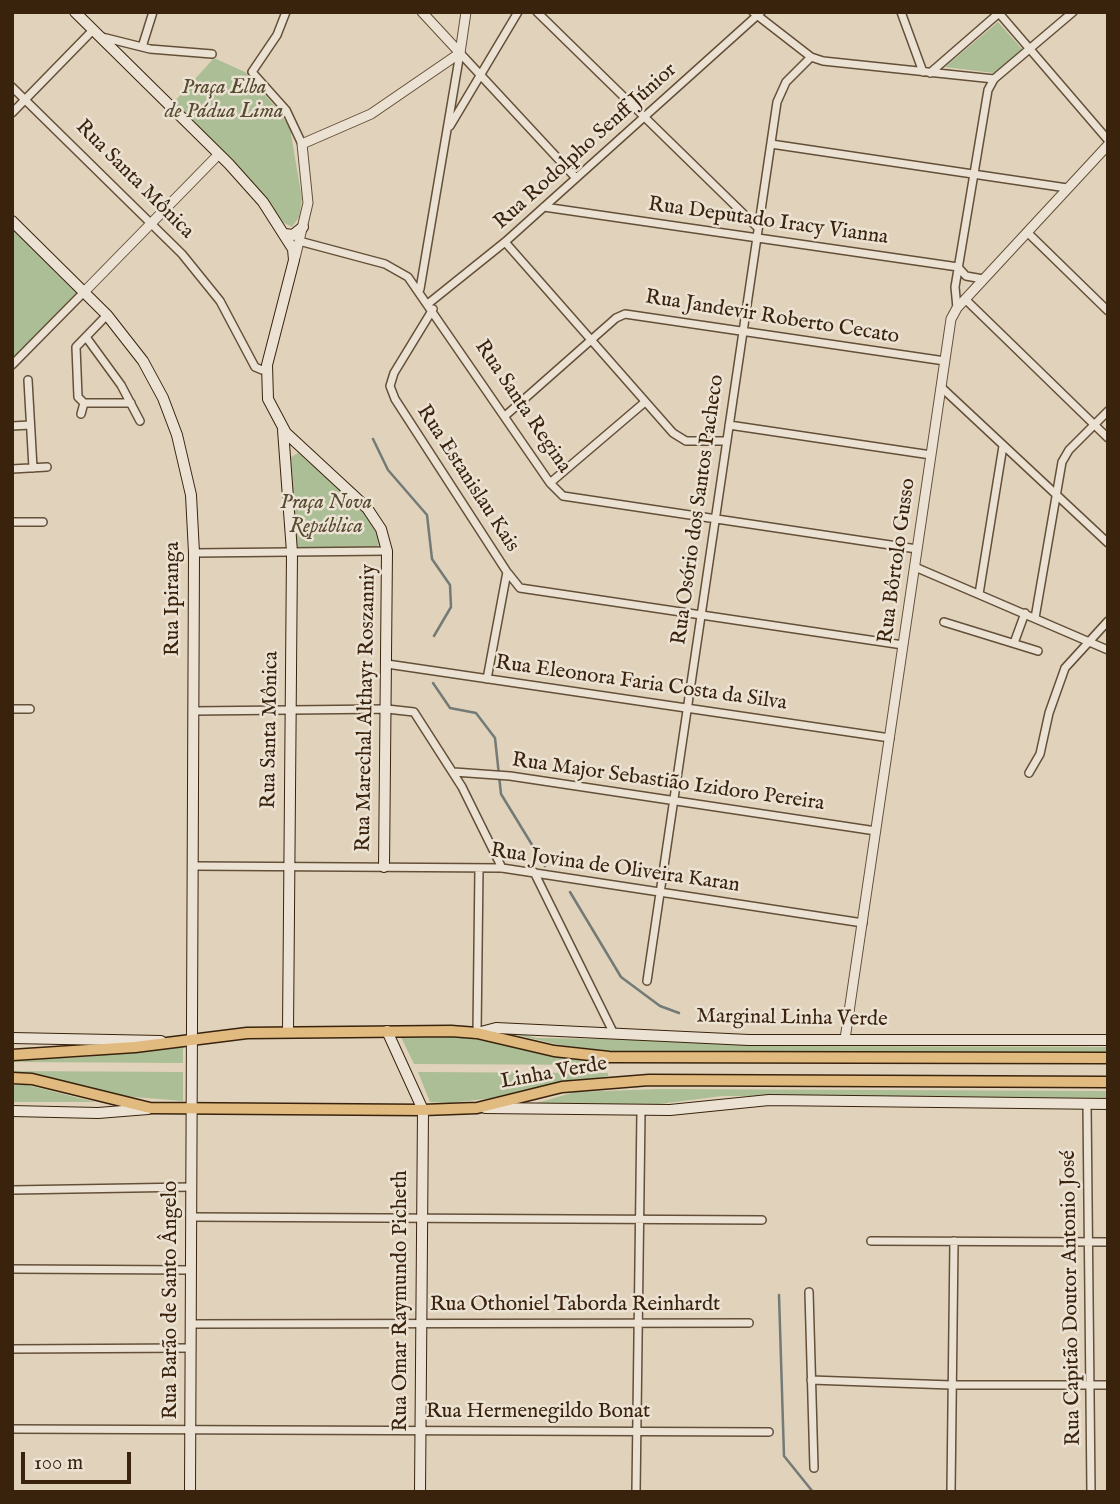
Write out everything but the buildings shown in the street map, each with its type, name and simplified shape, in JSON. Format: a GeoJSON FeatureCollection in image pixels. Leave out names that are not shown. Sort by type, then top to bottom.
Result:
{"type":"FeatureCollection","features":[{"type":"Feature","properties":{"kind":"highway","name":"Linha Verde"},"geometry":{"type":"LineString","coordinates":[[12,1055],[288,1031],[387,1031],[477,1033],[554,1051],[609,1057],[1108,1058]]}},
{"type":"Feature","properties":{"kind":"highway","name":"Linha Verde"},"geometry":{"type":"LineString","coordinates":[[12,1078],[32,1079],[150,1108],[423,1110],[477,1108],[562,1087],[649,1080],[1108,1082]]}},
{"type":"Feature","properties":{"kind":"main road"},"geometry":{"type":"LineString","coordinates":[[75,12],[219,154],[263,202],[291,243],[294,260]]}},
{"type":"Feature","properties":{"kind":"main road"},"geometry":{"type":"LineString","coordinates":[[115,51],[123,43]]}},
{"type":"Feature","properties":{"kind":"main road","name":"Rua Ipiranga"},"geometry":{"type":"LineString","coordinates":[[12,221],[85,291],[143,362],[171,418],[191,495],[194,553],[192,1039]]}},
{"type":"Feature","properties":{"kind":"main road"},"geometry":{"type":"LineString","coordinates":[[285,234],[293,235],[303,227]]}},
{"type":"Feature","properties":{"kind":"main road","name":"Rua Marechal Althayr Roszanniy"},"geometry":{"type":"LineString","coordinates":[[294,260],[267,366],[268,399],[283,429],[367,508],[381,529],[387,551],[384,867]]}},
{"type":"Feature","properties":{"kind":"main road","name":"Rua Santa Mônica"},"geometry":{"type":"LineString","coordinates":[[283,429],[292,552],[288,1031]]}},
{"type":"Feature","properties":{"kind":"main road","name":"Marginal Linha Verde"},"geometry":{"type":"LineString","coordinates":[[477,1033],[496,1028],[749,1040],[1108,1040]]}},
{"type":"Feature","properties":{"kind":"main road"},"geometry":{"type":"LineString","coordinates":[[387,1031],[423,1110]]}},
{"type":"Feature","properties":{"kind":"main road"},"geometry":{"type":"LineString","coordinates":[[12,1038],[176,1041]]}},
{"type":"Feature","properties":{"kind":"main road","name":"Rua Barão de Santo Ângelo"},"geometry":{"type":"LineString","coordinates":[[190,1492],[192,1039]]}},
{"type":"Feature","properties":{"kind":"main road"},"geometry":{"type":"LineString","coordinates":[[477,1108],[641,1111],[769,1100],[1108,1104]]}},
{"type":"Feature","properties":{"kind":"main road"},"geometry":{"type":"LineString","coordinates":[[12,1111],[98,1113],[150,1108]]}},
{"type":"Feature","properties":{"kind":"main road","name":"Rua Omar Raymundo Picheth"},"geometry":{"type":"LineString","coordinates":[[420,1492],[423,1110]]}},
{"type":"Feature","properties":{"kind":"street"},"geometry":{"type":"LineString","coordinates":[[142,47],[153,12]]}},
{"type":"Feature","properties":{"kind":"street","name":"Rua Marechal Althayr Roszanniy"},"geometry":{"type":"LineString","coordinates":[[286,12],[277,35],[252,72],[286,110],[302,144],[309,192],[294,260]]}},
{"type":"Feature","properties":{"kind":"street"},"geometry":{"type":"LineString","coordinates":[[422,12],[576,178]]}},
{"type":"Feature","properties":{"kind":"street"},"geometry":{"type":"LineString","coordinates":[[420,289],[466,12]]}},
{"type":"Feature","properties":{"kind":"street"},"geometry":{"type":"LineString","coordinates":[[447,129],[517,12]]}},
{"type":"Feature","properties":{"kind":"street"},"geometry":{"type":"LineString","coordinates":[[537,12],[758,228]]}},
{"type":"Feature","properties":{"kind":"street"},"geometry":{"type":"LineString","coordinates":[[901,12],[927,72]]}},
{"type":"Feature","properties":{"kind":"street"},"geometry":{"type":"LineString","coordinates":[[957,308],[958,267],[983,107],[994,79],[1073,12]]}},
{"type":"Feature","properties":{"kind":"street"},"geometry":{"type":"LineString","coordinates":[[927,72],[999,13],[1108,139]]}},
{"type":"Feature","properties":{"kind":"street"},"geometry":{"type":"LineString","coordinates":[[758,14],[811,57],[824,61],[994,79]]}},
{"type":"Feature","properties":{"kind":"street","name":"Rua Rodolpho Senff Júnior"},"geometry":{"type":"LineString","coordinates":[[431,306],[645,118],[758,14]]}},
{"type":"Feature","properties":{"kind":"street"},"geometry":{"type":"LineString","coordinates":[[12,113],[96,33],[142,47],[212,54]]}},
{"type":"Feature","properties":{"kind":"street"},"geometry":{"type":"LineString","coordinates":[[302,144],[363,119],[460,53]]}},
{"type":"Feature","properties":{"kind":"street","name":"Rua Osório dos Santos Pacheco"},"geometry":{"type":"LineString","coordinates":[[647,981],[771,144],[782,87],[811,57]]}},
{"type":"Feature","properties":{"kind":"street","name":"Rua Santa Mônica"},"geometry":{"type":"LineString","coordinates":[[12,87],[189,261],[220,301],[254,364],[260,370],[267,366]]}},
{"type":"Feature","properties":{"kind":"street"},"geometry":{"type":"LineString","coordinates":[[771,144],[1067,188]]}},
{"type":"Feature","properties":{"kind":"street","name":"Rua Bôrtolo Gusso"},"geometry":{"type":"LineString","coordinates":[[845,1039],[951,319],[965,299],[1108,145]]}},
{"type":"Feature","properties":{"kind":"street"},"geometry":{"type":"LineString","coordinates":[[12,365],[219,154]]}},
{"type":"Feature","properties":{"kind":"street","name":"Rua Deputado Iracy Vianna"},"geometry":{"type":"LineString","coordinates":[[544,207],[958,267],[966,276],[984,279]]}},
{"type":"Feature","properties":{"kind":"street"},"geometry":{"type":"LineString","coordinates":[[1027,232],[1108,311]]}},
{"type":"Feature","properties":{"kind":"street","name":"Rua Santa Regina"},"geometry":{"type":"LineString","coordinates":[[299,241],[393,267],[420,289],[550,483],[563,496],[917,550]]}},
{"type":"Feature","properties":{"kind":"street"},"geometry":{"type":"LineString","coordinates":[[505,242],[679,438],[695,442],[727,441]]}},
{"type":"Feature","properties":{"kind":"street"},"geometry":{"type":"LineString","coordinates":[[965,299],[1108,438]]}},
{"type":"Feature","properties":{"kind":"street","name":"Rua Estanislau Kais"},"geometry":{"type":"LineString","coordinates":[[431,306],[394,373],[392,392],[507,572],[487,679]]}},
{"type":"Feature","properties":{"kind":"street","name":"Rua Jandevir Roberto Cecato"},"geometry":{"type":"LineString","coordinates":[[505,416],[616,318],[629,314],[945,361]]}},
{"type":"Feature","properties":{"kind":"street"},"geometry":{"type":"LineString","coordinates":[[81,414],[84,403],[77,391],[76,347],[107,315]]}},
{"type":"Feature","properties":{"kind":"street"},"geometry":{"type":"LineString","coordinates":[[86,337],[112,371],[140,421]]}},
{"type":"Feature","properties":{"kind":"street"},"geometry":{"type":"LineString","coordinates":[[28,380],[33,468]]}},
{"type":"Feature","properties":{"kind":"street"},"geometry":{"type":"LineString","coordinates":[[941,387],[1056,498],[1108,543]]}},
{"type":"Feature","properties":{"kind":"street"},"geometry":{"type":"LineString","coordinates":[[550,483],[645,402]]}},
{"type":"Feature","properties":{"kind":"street"},"geometry":{"type":"LineString","coordinates":[[84,403],[131,403]]}},
{"type":"Feature","properties":{"kind":"street"},"geometry":{"type":"LineString","coordinates":[[1035,618],[1066,455],[1108,411]]}},
{"type":"Feature","properties":{"kind":"street"},"geometry":{"type":"LineString","coordinates":[[12,426],[30,425]]}},
{"type":"Feature","properties":{"kind":"street"},"geometry":{"type":"LineString","coordinates":[[729,425],[931,455]]}},
{"type":"Feature","properties":{"kind":"street"},"geometry":{"type":"LineString","coordinates":[[979,594],[1003,446]]}},
{"type":"Feature","properties":{"kind":"street"},"geometry":{"type":"LineString","coordinates":[[12,469],[47,467]]}},
{"type":"Feature","properties":{"kind":"street"},"geometry":{"type":"LineString","coordinates":[[12,522],[43,522]]}},
{"type":"Feature","properties":{"kind":"street"},"geometry":{"type":"LineString","coordinates":[[194,553],[387,551]]}},
{"type":"Feature","properties":{"kind":"street"},"geometry":{"type":"LineString","coordinates":[[915,566],[1108,650]]}},
{"type":"Feature","properties":{"kind":"street"},"geometry":{"type":"LineString","coordinates":[[507,572],[520,588],[903,645]]}},
{"type":"Feature","properties":{"kind":"street"},"geometry":{"type":"LineString","coordinates":[[1014,643],[1025,614]]}},
{"type":"Feature","properties":{"kind":"street"},"geometry":{"type":"LineString","coordinates":[[1029,773],[1040,754],[1060,680],[1071,659],[1108,621]]}},
{"type":"Feature","properties":{"kind":"street"},"geometry":{"type":"LineString","coordinates":[[944,622],[1038,651]]}},
{"type":"Feature","properties":{"kind":"street","name":"Rua Eleonora Faria Costa da Silva"},"geometry":{"type":"LineString","coordinates":[[387,664],[890,738]]}},
{"type":"Feature","properties":{"kind":"street"},"geometry":{"type":"LineString","coordinates":[[12,709],[30,709]]}},
{"type":"Feature","properties":{"kind":"street"},"geometry":{"type":"LineString","coordinates":[[193,711],[410,711],[419,716],[454,772],[502,868]]}},
{"type":"Feature","properties":{"kind":"street","name":"Rua Major Sebastião Izidoro Pereira"},"geometry":{"type":"LineString","coordinates":[[454,772],[510,776],[876,831]]}},
{"type":"Feature","properties":{"kind":"street","name":"Rua Jovina de Oliveira Karan"},"geometry":{"type":"LineString","coordinates":[[193,866],[502,868],[863,923]]}},
{"type":"Feature","properties":{"kind":"street"},"geometry":{"type":"LineString","coordinates":[[477,1033],[479,867]]}},
{"type":"Feature","properties":{"kind":"street"},"geometry":{"type":"LineString","coordinates":[[534,872],[614,1034]]}},
{"type":"Feature","properties":{"kind":"street","name":"Rua Capitão Doutor Antonio José"},"geometry":{"type":"LineString","coordinates":[[1087,1104],[1091,1492]]}},
{"type":"Feature","properties":{"kind":"street"},"geometry":{"type":"LineString","coordinates":[[636,1492],[641,1111]]}},
{"type":"Feature","properties":{"kind":"street"},"geometry":{"type":"LineString","coordinates":[[12,1190],[191,1187]]}},
{"type":"Feature","properties":{"kind":"street"},"geometry":{"type":"LineString","coordinates":[[191,1217],[762,1220]]}},
{"type":"Feature","properties":{"kind":"street"},"geometry":{"type":"LineString","coordinates":[[871,1241],[1108,1242]]}},
{"type":"Feature","properties":{"kind":"street"},"geometry":{"type":"LineString","coordinates":[[951,1492],[954,1241]]}},
{"type":"Feature","properties":{"kind":"street"},"geometry":{"type":"LineString","coordinates":[[12,1269],[191,1270]]}},
{"type":"Feature","properties":{"kind":"street"},"geometry":{"type":"LineString","coordinates":[[809,1292],[814,1468]]}},
{"type":"Feature","properties":{"kind":"street","name":"Rua Othoniel Taborda Reinhardt"},"geometry":{"type":"LineString","coordinates":[[191,1324],[749,1323]]}},
{"type":"Feature","properties":{"kind":"street"},"geometry":{"type":"LineString","coordinates":[[12,1349],[191,1348]]}},
{"type":"Feature","properties":{"kind":"street"},"geometry":{"type":"LineString","coordinates":[[811,1380],[951,1385],[1108,1385]]}},
{"type":"Feature","properties":{"kind":"street","name":"Rua Hermenegildo Bonat"},"geometry":{"type":"LineString","coordinates":[[12,1429],[769,1432]]}},
{"type":"Feature","properties":{"kind":"green space"},"geometry":{"type":"Polygon","coordinates":[[[998,22],[1022,49],[994,73],[945,67],[998,22]]]}},
{"type":"Feature","properties":{"kind":"green space","name":"Praça Elba de Pádua Lima"},"geometry":{"type":"Polygon","coordinates":[[[214,58],[245,72],[290,128],[302,199],[299,217],[292,227],[284,223],[232,159],[174,102],[214,58]]]}},
{"type":"Feature","properties":{"kind":"green space"},"geometry":{"type":"Polygon","coordinates":[[[12,227],[78,291],[12,359],[12,227]]]}},
{"type":"Feature","properties":{"kind":"green space","name":"Praça Nova República"},"geometry":{"type":"Polygon","coordinates":[[[298,453],[364,510],[377,528],[379,545],[372,548],[297,547],[291,457],[298,453]]]}},
{"type":"Feature","properties":{"kind":"green space"},"geometry":{"type":"Polygon","coordinates":[[[525,1031],[525,1035],[537,1038],[673,1040],[773,1046],[1108,1047],[1108,1054],[610,1051],[560,1045],[504,1032],[525,1031]]]}},
{"type":"Feature","properties":{"kind":"green space"},"geometry":{"type":"Polygon","coordinates":[[[401,1037],[465,1037],[557,1057],[608,1062],[608,1065],[414,1064],[401,1037]]]}},
{"type":"Feature","properties":{"kind":"green space"},"geometry":{"type":"Polygon","coordinates":[[[183,1046],[183,1063],[12,1062],[12,1060],[83,1057],[183,1046]]]}},
{"type":"Feature","properties":{"kind":"green space"},"geometry":{"type":"Polygon","coordinates":[[[12,1071],[183,1072],[183,1101],[122,1096],[12,1071]]]}},
{"type":"Feature","properties":{"kind":"green space"},"geometry":{"type":"Polygon","coordinates":[[[418,1072],[608,1073],[608,1076],[501,1097],[450,1103],[430,1102],[418,1072]]]}},
{"type":"Feature","properties":{"kind":"green space"},"geometry":{"type":"Polygon","coordinates":[[[12,1085],[27,1085],[95,1102],[12,1102],[12,1085]]]}},
{"type":"Feature","properties":{"kind":"green space"},"geometry":{"type":"Polygon","coordinates":[[[660,1089],[1108,1091],[1108,1098],[722,1096],[636,1107],[533,1104],[575,1092],[660,1089]]]}},
{"type":"Feature","properties":{"kind":"waterway"},"geometry":{"type":"LineString","coordinates":[[373,439],[388,470],[427,515],[432,559],[450,585],[451,607],[434,636]]}},
{"type":"Feature","properties":{"kind":"waterway"},"geometry":{"type":"LineString","coordinates":[[433,683],[450,708],[476,713],[495,738],[501,794],[545,866]]}},
{"type":"Feature","properties":{"kind":"waterway"},"geometry":{"type":"LineString","coordinates":[[570,892],[621,977],[660,1006],[679,1013]]}},
{"type":"Feature","properties":{"kind":"waterway"},"geometry":{"type":"LineString","coordinates":[[779,1295],[784,1456],[813,1492]]}}]}
